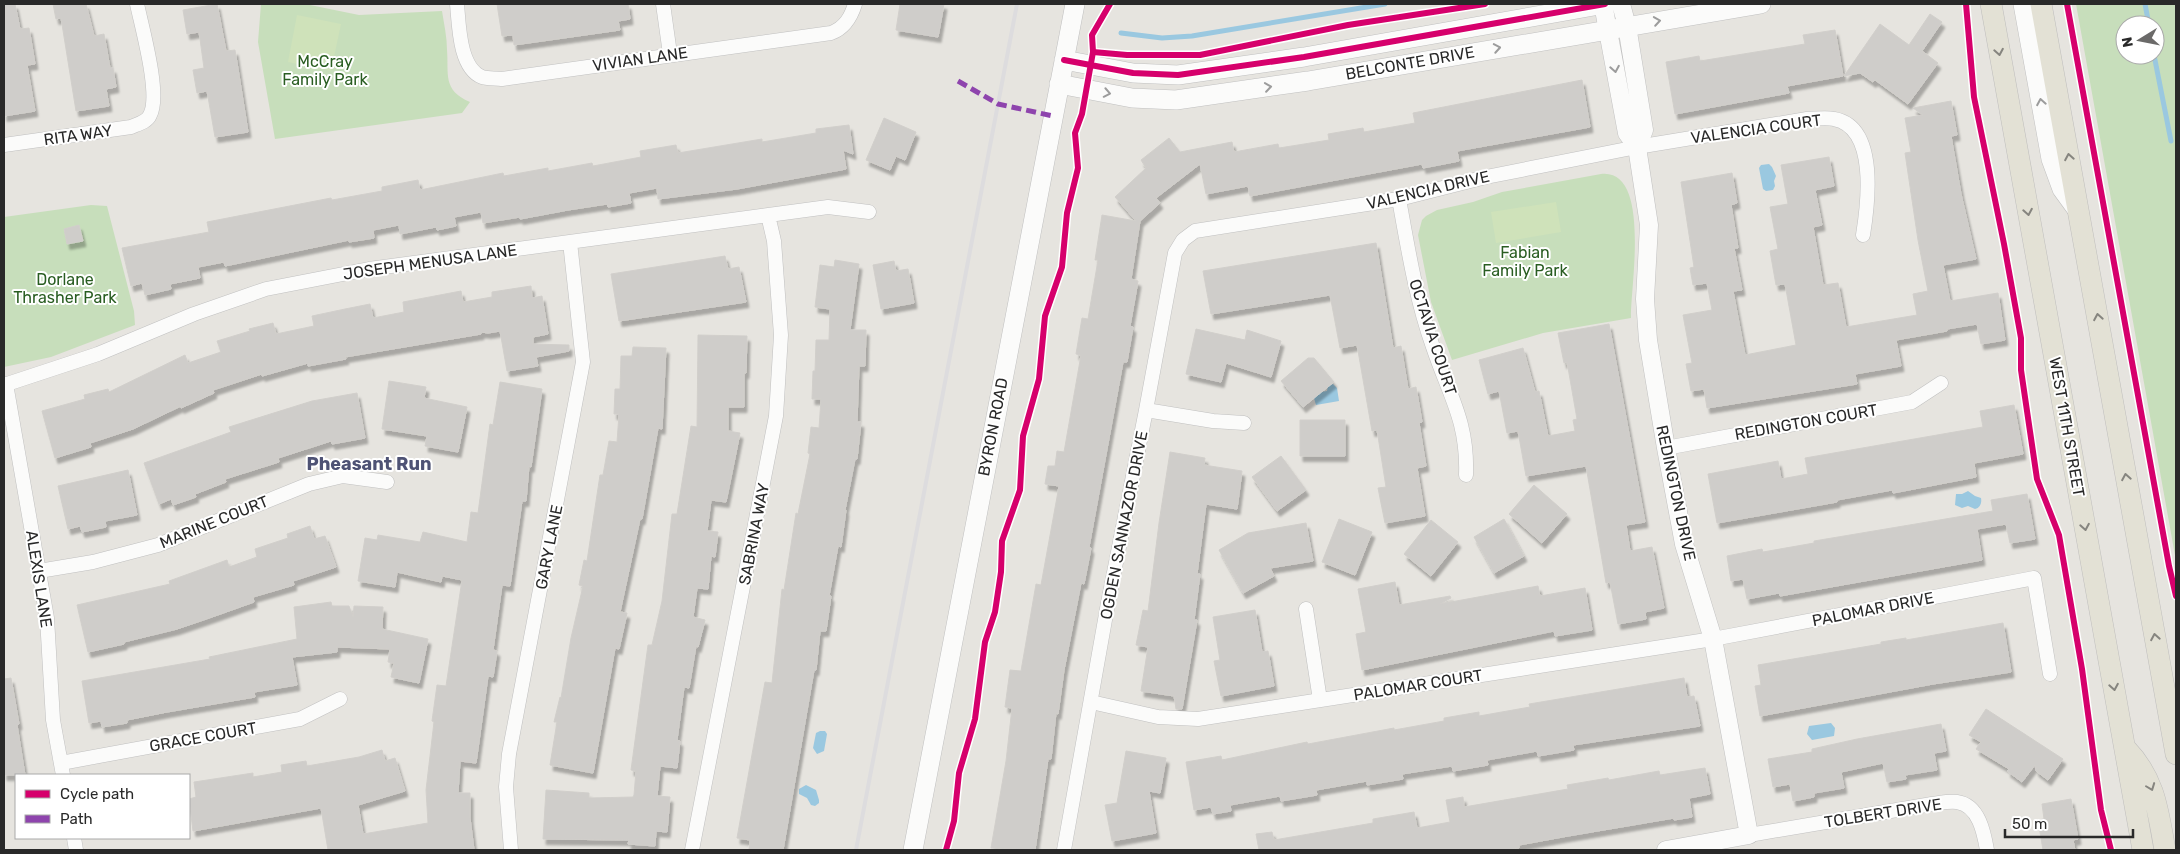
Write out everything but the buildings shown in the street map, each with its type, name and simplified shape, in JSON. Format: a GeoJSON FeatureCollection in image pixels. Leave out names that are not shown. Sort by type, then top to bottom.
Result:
{"type":"FeatureCollection","features":[{"type":"Feature","properties":{"kind":"main road","name":"BYRON ROAD"},"geometry":{"type":"LineString","coordinates":[[913,850],[1075,4]]}},
{"type":"Feature","properties":{"kind":"main road","name":"BELCONTE DRIVE"},"geometry":{"type":"LineString","coordinates":[[1064,60],[1133,73],[1178,75],[1304,57],[1604,4]]}},
{"type":"Feature","properties":{"kind":"main road","name":"BELCONTE DRIVE"},"geometry":{"type":"LineString","coordinates":[[1059,84],[1132,98],[1176,100],[1308,81],[1761,4]]}},
{"type":"Feature","properties":{"kind":"main road","name":"WEST 11TH STREET"},"geometry":{"type":"LineString","coordinates":[[1991,4],[2143,850]]}},
{"type":"Feature","properties":{"kind":"main road"},"geometry":{"type":"LineString","coordinates":[[2023,4],[2051,158],[2062,189],[2079,212]]}},
{"type":"Feature","properties":{"kind":"main road"},"geometry":{"type":"LineString","coordinates":[[2041,4],[2176,754]]}},
{"type":"Feature","properties":{"kind":"main road"},"geometry":{"type":"LineString","coordinates":[[2124,747],[2139,764],[2151,784],[2165,850]]}},
{"type":"Feature","properties":{"kind":"street","name":"RITA WAY"},"geometry":{"type":"LineString","coordinates":[[4,145],[132,127],[150,117],[153,110],[155,93],[138,4]]}},
{"type":"Feature","properties":{"kind":"street"},"geometry":{"type":"LineString","coordinates":[[663,4],[670,54]]}},
{"type":"Feature","properties":{"kind":"street","name":"VIVIAN LANE"},"geometry":{"type":"LineString","coordinates":[[457,8],[460,39],[468,66],[482,77],[502,79],[831,33],[839,30],[851,16],[855,4]]}},
{"type":"Feature","properties":{"kind":"street","name":"REDINGTON DRIVE"},"geometry":{"type":"LineString","coordinates":[[1604,4],[1627,133],[1637,147],[1649,225],[1646,299],[1648,340],[1666,448],[1684,544],[1713,639],[1748,835]]}},
{"type":"Feature","properties":{"kind":"street","name":"REDINGTON DRIVE"},"geometry":{"type":"LineString","coordinates":[[1621,4],[1627,26],[1644,130],[1637,147]]}},
{"type":"Feature","properties":{"kind":"street","name":"VALENCIA COURT"},"geometry":{"type":"LineString","coordinates":[[1637,147],[1807,119],[1834,119],[1849,125],[1858,137],[1866,163],[1868,200],[1863,235]]}},
{"type":"Feature","properties":{"kind":"street","name":"VALENCIA DRIVE"},"geometry":{"type":"LineString","coordinates":[[1218,228],[1399,199],[1486,177],[1637,147]]}},
{"type":"Feature","properties":{"kind":"street","name":"OCTAVIA COURT"},"geometry":{"type":"LineString","coordinates":[[1399,199],[1414,287],[1433,348],[1461,420],[1467,450],[1466,474]]}},
{"type":"Feature","properties":{"kind":"street","name":"JOSEPH MENUSA LANE"},"geometry":{"type":"LineString","coordinates":[[5,384],[98,354],[194,314],[266,289],[369,268],[828,207],[869,212]]}},
{"type":"Feature","properties":{"kind":"street","name":"SABRINA WAY"},"geometry":{"type":"LineString","coordinates":[[692,850],[776,416],[780,335],[774,241],[768,215]]}},
{"type":"Feature","properties":{"kind":"street","name":"OGDEN SANNAZOR DRIVE"},"geometry":{"type":"LineString","coordinates":[[1064,850],[1108,603],[1175,253],[1183,240],[1195,231],[1218,228]]}},
{"type":"Feature","properties":{"kind":"street","name":"GARY LANE"},"geometry":{"type":"LineString","coordinates":[[511,850],[506,787],[509,754],[583,362],[579,311],[570,242]]}},
{"type":"Feature","properties":{"kind":"street","name":"REDINGTON COURT"},"geometry":{"type":"LineString","coordinates":[[1666,448],[1912,402],[1941,383]]}},
{"type":"Feature","properties":{"kind":"street","name":"ALEXIS LANE"},"geometry":{"type":"LineString","coordinates":[[5,384],[46,618],[53,720],[62,769]]}},
{"type":"Feature","properties":{"kind":"street"},"geometry":{"type":"LineString","coordinates":[[1146,410],[1244,423]]}},
{"type":"Feature","properties":{"kind":"street","name":"MARINE COURT"},"geometry":{"type":"LineString","coordinates":[[39,571],[93,562],[158,545],[309,484],[343,476],[387,482]]}},
{"type":"Feature","properties":{"kind":"street","name":"PALOMAR DRIVE"},"geometry":{"type":"LineString","coordinates":[[1713,639],[2034,578],[2050,674]]}},
{"type":"Feature","properties":{"kind":"street"},"geometry":{"type":"LineString","coordinates":[[1306,609],[1320,700]]}},
{"type":"Feature","properties":{"kind":"street","name":"PALOMAR COURT"},"geometry":{"type":"LineString","coordinates":[[1091,702],[1158,717],[1198,720],[1713,639]]}},
{"type":"Feature","properties":{"kind":"street","name":"GRACE COURT"},"geometry":{"type":"LineString","coordinates":[[62,769],[300,719],[340,699]]}},
{"type":"Feature","properties":{"kind":"street","name":"TOLBERT DRIVE"},"geometry":{"type":"LineString","coordinates":[[1748,835],[1932,804],[1958,802],[1966,806],[1979,819],[1983,828],[1987,850]]}},
{"type":"Feature","properties":{"kind":"street"},"geometry":{"type":"LineString","coordinates":[[1666,850],[1748,835]]}},
{"type":"Feature","properties":{"kind":"green space","name":"McCray Family Park"},"geometry":{"type":"Polygon","coordinates":[[[261,4],[310,5],[359,15],[442,11],[447,40],[448,74],[451,87],[461,97],[470,102],[462,113],[275,139],[258,42],[261,4]]]}},
{"type":"Feature","properties":{"kind":"green space"},"geometry":{"type":"Polygon","coordinates":[[[2076,4],[2176,4],[2176,561],[2076,4]]]}},
{"type":"Feature","properties":{"kind":"green space"},"geometry":{"type":"Polygon","coordinates":[[[297,15],[341,24],[331,71],[288,62],[297,15]]]}},
{"type":"Feature","properties":{"kind":"green space","name":"Fabian Family Park"},"geometry":{"type":"Polygon","coordinates":[[[1601,174],[1617,177],[1627,190],[1633,209],[1635,258],[1631,318],[1543,333],[1452,360],[1431,302],[1418,235],[1422,220],[1437,210],[1473,202],[1502,192],[1601,174]]]}},
{"type":"Feature","properties":{"kind":"green space"},"geometry":{"type":"Polygon","coordinates":[[[1556,202],[1561,232],[1496,243],[1491,212],[1556,202]]]}},
{"type":"Feature","properties":{"kind":"green space","name":"Dorlane Thrasher Park"},"geometry":{"type":"Polygon","coordinates":[[[91,205],[107,206],[134,311],[135,325],[51,357],[4,367],[4,217],[91,205]]]}},
{"type":"Feature","properties":{"kind":"water"},"geometry":{"type":"Polygon","coordinates":[[[1769,164],[1776,176],[1775,186],[1773,190],[1766,191],[1763,189],[1759,168],[1761,165],[1769,164]]]}},
{"type":"Feature","properties":{"kind":"water"},"geometry":{"type":"Polygon","coordinates":[[[1333,384],[1337,388],[1339,401],[1316,405],[1314,398],[1321,392],[1327,391],[1328,386],[1333,384]]]}},
{"type":"Feature","properties":{"kind":"water"},"geometry":{"type":"Polygon","coordinates":[[[1968,491],[1981,498],[1978,508],[1975,509],[1968,506],[1962,508],[1955,505],[1956,494],[1968,491]]]}},
{"type":"Feature","properties":{"kind":"water"},"geometry":{"type":"Polygon","coordinates":[[[1831,723],[1835,728],[1834,736],[1812,740],[1807,734],[1809,726],[1831,723]]]}},
{"type":"Feature","properties":{"kind":"water"},"geometry":{"type":"Polygon","coordinates":[[[825,731],[827,734],[824,751],[817,754],[813,748],[816,733],[825,731]]]}},
{"type":"Feature","properties":{"kind":"water"},"geometry":{"type":"Polygon","coordinates":[[[806,785],[816,790],[819,803],[815,806],[811,805],[807,798],[799,794],[799,789],[806,785]]]}},
{"type":"Feature","properties":{"kind":"waterway"},"geometry":{"type":"LineString","coordinates":[[1121,33],[1162,38],[1192,36],[1385,4]]}},
{"type":"Feature","properties":{"kind":"waterway"},"geometry":{"type":"LineString","coordinates":[[2145,4],[2147,15]]}},
{"type":"Feature","properties":{"kind":"waterway"},"geometry":{"type":"LineString","coordinates":[[2156,65],[2171,141]]}},
{"type":"Feature","properties":{"kind":"railway"},"geometry":{"type":"LineString","coordinates":[[856,850],[1017,4]]}},
{"type":"Feature","properties":{"kind":"marked path"},"geometry":{"type":"LineString","coordinates":[[958,81],[998,104],[1053,116]]}},
{"type":"Feature","properties":{"kind":"cycle path"},"geometry":{"type":"LineString","coordinates":[[946,850],[954,821],[959,773],[975,719],[985,642],[995,612],[1001,572],[1002,541],[1020,490],[1023,436],[1039,379],[1045,316],[1062,267],[1067,213],[1078,168],[1075,133],[1082,114],[1093,52],[1092,35],[1110,4]]}},
{"type":"Feature","properties":{"kind":"cycle path"},"geometry":{"type":"LineString","coordinates":[[1093,52],[1127,55],[1200,55],[1348,25],[1485,4]]}},
{"type":"Feature","properties":{"kind":"cycle path"},"geometry":{"type":"LineString","coordinates":[[1064,60],[1133,73],[1178,75],[1304,57],[1605,4]]}},
{"type":"Feature","properties":{"kind":"cycle path"},"geometry":{"type":"LineString","coordinates":[[1966,4],[1974,97],[2021,338],[2021,370],[2037,479],[2059,535],[2082,669],[2101,810],[2111,850]]}},
{"type":"Feature","properties":{"kind":"cycle path"},"geometry":{"type":"LineString","coordinates":[[2067,4],[2176,596]]}},
{"type":"Feature","properties":{"kind":"district","name":"Pheasant Run"},"geometry":{"type":"Point","coordinates":[369,464]}}]}
